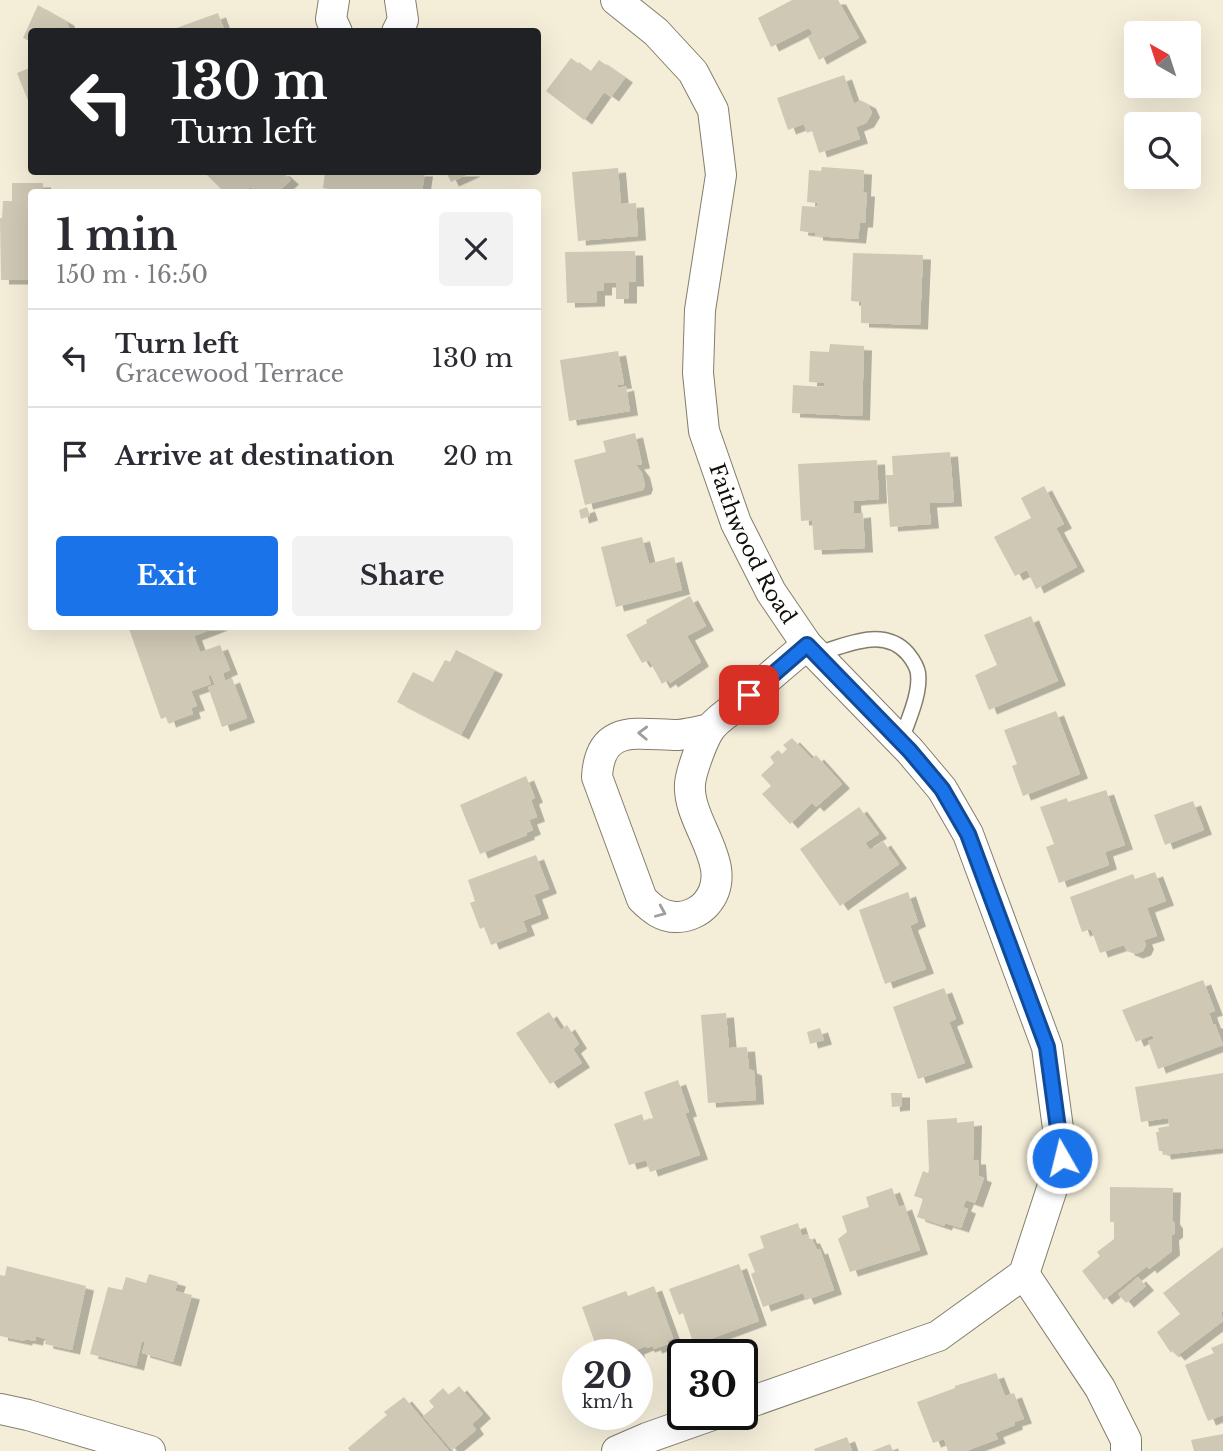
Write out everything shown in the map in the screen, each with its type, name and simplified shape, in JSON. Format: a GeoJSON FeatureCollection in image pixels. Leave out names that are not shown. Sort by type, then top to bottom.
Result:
{"type":"FeatureCollection","features":[{"type":"Feature","properties":{"kind":"street"},"geometry":{"type":"LineString","coordinates":[[334,0],[331,19],[335,28]]}},
{"type":"Feature","properties":{"kind":"street"},"geometry":{"type":"LineString","coordinates":[[399,28],[402,20],[400,0]]}},
{"type":"Feature","properties":{"kind":"street","name":"Faithwood Road"},"geometry":{"type":"LineString","coordinates":[[615,0],[656,32],[693,72],[713,110],[721,175],[700,310],[698,373],[704,431],[736,523],[771,592],[812,650],[901,741],[942,789],[968,834],[1047,1047],[1062,1158],[1024,1274]]}},
{"type":"Feature","properties":{"kind":"street"},"geometry":{"type":"LineString","coordinates":[[710,729],[690,782],[691,797],[717,869],[717,883],[704,907],[692,915],[678,918],[651,909],[642,899],[597,777],[598,762],[604,748],[615,738],[629,733],[681,735],[710,729],[812,650]]}},
{"type":"Feature","properties":{"kind":"street"},"geometry":{"type":"LineString","coordinates":[[758,1399],[938,1336],[1024,1274],[1100,1388],[1126,1440],[1126,1451]]}},
{"type":"Feature","properties":{"kind":"street"},"geometry":{"type":"LineString","coordinates":[[0,1409],[150,1451]]}},
{"type":"Feature","properties":{"kind":"street"},"geometry":{"type":"LineString","coordinates":[[617,1451],[670,1430]]}},
{"type":"Feature","properties":{"kind":"lane"},"geometry":{"type":"LineString","coordinates":[[812,650],[874,638],[901,647],[912,659],[918,673],[916,693],[901,741]]}},
{"type":"Feature","properties":{"kind":"building"},"geometry":{"type":"Polygon","coordinates":[[[792,0],[838,0],[859,38],[819,60],[808,37],[813,34],[809,28],[771,47],[758,18],[792,0]]]}},
{"type":"Feature","properties":{"kind":"building"},"geometry":{"type":"Polygon","coordinates":[[[38,5],[66,21],[69,28],[28,28],[28,40],[23,38],[38,5]]]}},
{"type":"Feature","properties":{"kind":"building"},"geometry":{"type":"Polygon","coordinates":[[[218,13],[224,28],[176,28],[218,13]]]}},
{"type":"Feature","properties":{"kind":"building"},"geometry":{"type":"Polygon","coordinates":[[[571,58],[590,72],[599,60],[625,78],[611,97],[604,92],[584,120],[546,91],[571,58]]]}},
{"type":"Feature","properties":{"kind":"building"},"geometry":{"type":"Polygon","coordinates":[[[28,69],[28,100],[17,73],[28,69]]]}},
{"type":"Feature","properties":{"kind":"building"},"geometry":{"type":"Polygon","coordinates":[[[844,75],[854,104],[860,100],[868,104],[872,113],[866,123],[856,127],[860,139],[819,153],[812,131],[807,133],[804,124],[788,130],[777,98],[844,75]]]}},
{"type":"Feature","properties":{"kind":"building"},"geometry":{"type":"Polygon","coordinates":[[[822,167],[864,170],[863,192],[867,192],[865,223],[860,223],[858,239],[815,236],[815,233],[800,231],[802,206],[817,207],[817,203],[807,202],[809,170],[821,171],[822,167]]]}},
{"type":"Feature","properties":{"kind":"building"},"geometry":{"type":"Polygon","coordinates":[[[618,168],[621,204],[636,203],[638,236],[578,241],[572,172],[618,168]]]}},
{"type":"Feature","properties":{"kind":"building"},"geometry":{"type":"Polygon","coordinates":[[[207,175],[285,175],[291,180],[281,189],[221,189],[207,175]]]}},
{"type":"Feature","properties":{"kind":"building"},"geometry":{"type":"Polygon","coordinates":[[[325,175],[425,175],[422,189],[323,188],[325,175]]]}},
{"type":"Feature","properties":{"kind":"building"},"geometry":{"type":"Polygon","coordinates":[[[448,175],[466,175],[451,182],[448,175]]]}},
{"type":"Feature","properties":{"kind":"building"},"geometry":{"type":"Polygon","coordinates":[[[12,183],[43,183],[43,189],[28,189],[28,280],[1,280],[0,218],[3,201],[12,201],[12,183]]]}},
{"type":"Feature","properties":{"kind":"building"},"geometry":{"type":"Polygon","coordinates":[[[635,251],[636,282],[629,282],[629,299],[616,299],[616,283],[604,283],[604,291],[597,291],[597,302],[567,303],[565,252],[635,251]]]}},
{"type":"Feature","properties":{"kind":"building"},"geometry":{"type":"Polygon","coordinates":[[[853,253],[923,255],[920,325],[861,323],[861,302],[851,301],[853,253]]]}},
{"type":"Feature","properties":{"kind":"building"},"geometry":{"type":"Polygon","coordinates":[[[830,344],[864,346],[862,416],[792,413],[793,385],[824,387],[824,383],[809,382],[810,351],[829,352],[830,344]]]}},
{"type":"Feature","properties":{"kind":"building"},"geometry":{"type":"Polygon","coordinates":[[[618,351],[624,384],[617,385],[618,388],[626,386],[630,411],[569,421],[560,360],[618,351]]]}},
{"type":"Feature","properties":{"kind":"building"},"geometry":{"type":"Polygon","coordinates":[[[635,433],[642,464],[636,465],[642,473],[645,485],[643,490],[585,505],[574,460],[606,452],[603,441],[635,433]]]}},
{"type":"Feature","properties":{"kind":"building"},"geometry":{"type":"Polygon","coordinates":[[[950,452],[954,502],[929,503],[931,524],[890,527],[886,475],[893,475],[892,456],[950,452]]]}},
{"type":"Feature","properties":{"kind":"building"},"geometry":{"type":"Polygon","coordinates":[[[877,460],[879,499],[853,501],[854,514],[863,513],[865,548],[814,550],[812,520],[801,521],[798,464],[877,460]]]}},
{"type":"Feature","properties":{"kind":"building"},"geometry":{"type":"Polygon","coordinates":[[[1044,486],[1064,524],[1056,528],[1077,567],[1036,589],[1027,570],[1015,576],[994,537],[1031,518],[1021,498],[1044,486]]]}},
{"type":"Feature","properties":{"kind":"building"},"geometry":{"type":"Polygon","coordinates":[[[587,507],[590,516],[581,519],[579,510],[587,507]]]}},
{"type":"Feature","properties":{"kind":"building"},"geometry":{"type":"Polygon","coordinates":[[[642,537],[649,564],[674,557],[682,590],[616,607],[601,547],[642,537]]]}},
{"type":"Feature","properties":{"kind":"building"},"geometry":{"type":"Polygon","coordinates":[[[690,596],[706,626],[687,636],[701,662],[670,683],[668,680],[662,684],[649,660],[642,663],[626,635],[647,623],[646,620],[690,596]]]}},
{"type":"Feature","properties":{"kind":"building"},"geometry":{"type":"Polygon","coordinates":[[[1031,616],[1058,681],[989,710],[975,675],[997,665],[984,635],[1031,616]]]}},
{"type":"Feature","properties":{"kind":"building"},"geometry":{"type":"Polygon","coordinates":[[[129,630],[210,630],[194,636],[200,652],[220,645],[230,670],[223,673],[225,681],[232,678],[247,718],[222,727],[208,687],[215,685],[211,675],[208,676],[211,684],[191,691],[197,706],[191,708],[193,714],[168,723],[166,717],[161,719],[129,630]]]}},
{"type":"Feature","properties":{"kind":"building"},"geometry":{"type":"Polygon","coordinates":[[[456,650],[495,670],[461,735],[397,702],[413,672],[433,682],[445,660],[450,662],[456,650]]]}},
{"type":"Feature","properties":{"kind":"building"},"geometry":{"type":"Polygon","coordinates":[[[1056,711],[1080,774],[1023,796],[1012,766],[1017,764],[1004,730],[1056,711]]]}},
{"type":"Feature","properties":{"kind":"building"},"geometry":{"type":"Polygon","coordinates":[[[792,738],[812,759],[816,755],[842,784],[816,807],[812,803],[790,824],[762,794],[771,786],[761,775],[774,763],[770,757],[778,750],[782,754],[787,749],[783,745],[792,738]]]}},
{"type":"Feature","properties":{"kind":"building"},"geometry":{"type":"Polygon","coordinates":[[[526,776],[535,798],[531,800],[537,817],[529,820],[533,830],[480,854],[460,805],[526,776]]]}},
{"type":"Feature","properties":{"kind":"building"},"geometry":{"type":"Polygon","coordinates":[[[1106,790],[1125,845],[1105,852],[1109,865],[1059,883],[1046,847],[1054,844],[1040,807],[1067,798],[1068,802],[1106,790]]]}},
{"type":"Feature","properties":{"kind":"building"},"geometry":{"type":"Polygon","coordinates":[[[1193,801],[1204,830],[1165,845],[1154,815],[1193,801]]]}},
{"type":"Feature","properties":{"kind":"building"},"geometry":{"type":"Polygon","coordinates":[[[859,807],[879,834],[865,843],[870,850],[883,841],[899,864],[840,906],[800,849],[859,807]]]}},
{"type":"Feature","properties":{"kind":"building"},"geometry":{"type":"Polygon","coordinates":[[[536,855],[549,889],[534,895],[541,914],[523,921],[527,931],[491,945],[484,927],[480,929],[470,903],[475,901],[468,880],[536,855]]]}},
{"type":"Feature","properties":{"kind":"building"},"geometry":{"type":"Polygon","coordinates":[[[1155,872],[1166,901],[1147,908],[1157,936],[1144,940],[1146,945],[1143,951],[1135,954],[1127,951],[1124,945],[1100,953],[1091,929],[1082,932],[1070,897],[1133,874],[1135,879],[1155,872]]]}},
{"type":"Feature","properties":{"kind":"building"},"geometry":{"type":"Polygon","coordinates":[[[908,892],[918,922],[910,926],[926,969],[885,984],[859,910],[908,892]]]}},
{"type":"Feature","properties":{"kind":"building"},"geometry":{"type":"Polygon","coordinates":[[[1203,980],[1215,1011],[1209,1013],[1223,1045],[1158,1069],[1148,1041],[1154,1039],[1152,1035],[1136,1042],[1122,1010],[1203,980]]]}},
{"type":"Feature","properties":{"kind":"building"},"geometry":{"type":"Polygon","coordinates":[[[944,988],[956,1019],[949,1022],[965,1063],[918,1079],[893,1007],[944,988]]]}},
{"type":"Feature","properties":{"kind":"building"},"geometry":{"type":"Polygon","coordinates":[[[549,1012],[561,1030],[567,1025],[579,1044],[573,1049],[582,1063],[550,1084],[516,1033],[549,1012]]]}},
{"type":"Feature","properties":{"kind":"building"},"geometry":{"type":"Polygon","coordinates":[[[726,1013],[729,1048],[747,1047],[749,1069],[754,1071],[756,1100],[708,1103],[701,1015],[726,1013]]]}},
{"type":"Feature","properties":{"kind":"building"},"geometry":{"type":"Polygon","coordinates":[[[820,1028],[824,1040],[810,1044],[807,1032],[820,1028]]]}},
{"type":"Feature","properties":{"kind":"building"},"geometry":{"type":"Polygon","coordinates":[[[1223,1073],[1223,1148],[1163,1155],[1162,1151],[1159,1151],[1156,1132],[1159,1132],[1158,1128],[1169,1126],[1168,1118],[1141,1122],[1135,1087],[1223,1073]]]}},
{"type":"Feature","properties":{"kind":"building"},"geometry":{"type":"Polygon","coordinates":[[[678,1080],[689,1112],[685,1113],[700,1155],[650,1172],[646,1160],[629,1165],[614,1124],[642,1114],[644,1121],[653,1118],[644,1092],[678,1080]]]}},
{"type":"Feature","properties":{"kind":"building"},"geometry":{"type":"Polygon","coordinates":[[[891,1093],[902,1093],[902,1106],[892,1107],[891,1093]]]}},
{"type":"Feature","properties":{"kind":"building"},"geometry":{"type":"Polygon","coordinates":[[[957,1118],[957,1123],[974,1121],[973,1160],[978,1160],[979,1176],[984,1178],[975,1203],[966,1200],[963,1207],[968,1209],[961,1228],[945,1223],[944,1226],[917,1217],[923,1199],[914,1196],[923,1171],[928,1173],[929,1170],[927,1120],[957,1118]]]}},
{"type":"Feature","properties":{"kind":"building"},"geometry":{"type":"Polygon","coordinates":[[[1110,1187],[1173,1188],[1172,1220],[1175,1233],[1171,1236],[1172,1251],[1149,1269],[1147,1266],[1104,1300],[1082,1271],[1100,1256],[1097,1252],[1114,1239],[1114,1222],[1110,1222],[1110,1187]]]}},
{"type":"Feature","properties":{"kind":"building"},"geometry":{"type":"Polygon","coordinates":[[[892,1188],[899,1207],[904,1205],[920,1250],[850,1272],[838,1239],[847,1232],[842,1216],[869,1207],[866,1197],[892,1188]]]}},
{"type":"Feature","properties":{"kind":"building"},"geometry":{"type":"Polygon","coordinates":[[[798,1223],[802,1236],[807,1234],[817,1250],[820,1249],[834,1290],[806,1300],[803,1293],[763,1307],[751,1274],[755,1272],[748,1254],[764,1248],[760,1236],[798,1223]]]}},
{"type":"Feature","properties":{"kind":"building"},"geometry":{"type":"Polygon","coordinates":[[[1223,1247],[1223,1321],[1177,1356],[1172,1351],[1171,1353],[1157,1332],[1180,1314],[1163,1293],[1223,1247]]]}},
{"type":"Feature","properties":{"kind":"building"},"geometry":{"type":"Polygon","coordinates":[[[739,1264],[759,1321],[710,1339],[692,1339],[683,1313],[679,1315],[669,1289],[739,1264]]]}},
{"type":"Feature","properties":{"kind":"building"},"geometry":{"type":"Polygon","coordinates":[[[7,1266],[86,1286],[72,1350],[45,1344],[46,1339],[36,1336],[35,1341],[24,1341],[0,1336],[0,1275],[5,1276],[7,1266]]]}},
{"type":"Feature","properties":{"kind":"building"},"geometry":{"type":"Polygon","coordinates":[[[149,1274],[178,1282],[175,1291],[192,1295],[173,1362],[142,1353],[145,1342],[142,1341],[136,1366],[90,1354],[108,1287],[122,1290],[126,1277],[146,1283],[149,1274]]]}},
{"type":"Feature","properties":{"kind":"building"},"geometry":{"type":"Polygon","coordinates":[[[1138,1277],[1146,1286],[1126,1303],[1118,1294],[1138,1277]]]}},
{"type":"Feature","properties":{"kind":"building"},"geometry":{"type":"Polygon","coordinates":[[[654,1286],[673,1338],[667,1339],[667,1344],[654,1349],[653,1339],[594,1339],[582,1307],[626,1291],[628,1296],[654,1286]]]}},
{"type":"Feature","properties":{"kind":"building"},"geometry":{"type":"Polygon","coordinates":[[[1223,1343],[1223,1415],[1208,1421],[1185,1365],[1214,1353],[1211,1348],[1223,1343]]]}},
{"type":"Feature","properties":{"kind":"building"},"geometry":{"type":"Polygon","coordinates":[[[996,1373],[1005,1396],[1014,1393],[1024,1419],[995,1433],[998,1439],[966,1451],[948,1451],[944,1439],[933,1443],[917,1402],[996,1373]]]}},
{"type":"Feature","properties":{"kind":"building"},"geometry":{"type":"Polygon","coordinates":[[[459,1386],[483,1414],[472,1424],[476,1430],[452,1450],[423,1416],[434,1407],[429,1401],[443,1388],[449,1395],[459,1386]]]}},
{"type":"Feature","properties":{"kind":"building"},"geometry":{"type":"Polygon","coordinates":[[[404,1397],[449,1451],[350,1451],[348,1448],[387,1415],[384,1412],[404,1397]]]}},
{"type":"Feature","properties":{"kind":"building"},"geometry":{"type":"Polygon","coordinates":[[[1223,1434],[1223,1451],[1194,1451],[1191,1440],[1223,1434]]]}},
{"type":"Feature","properties":{"kind":"building"},"geometry":{"type":"Polygon","coordinates":[[[847,1437],[852,1451],[814,1449],[847,1437]]]}},
{"type":"Feature","properties":{"kind":"building"},"geometry":{"type":"Polygon","coordinates":[[[890,1444],[893,1451],[872,1451],[890,1444]]]}},
{"type":"Feature","properties":{"kind":"route"},"geometry":{"type":"LineString","coordinates":[[749,695],[807,645],[910,751],[942,789],[968,834],[1047,1047],[1062,1158]]}}]}
